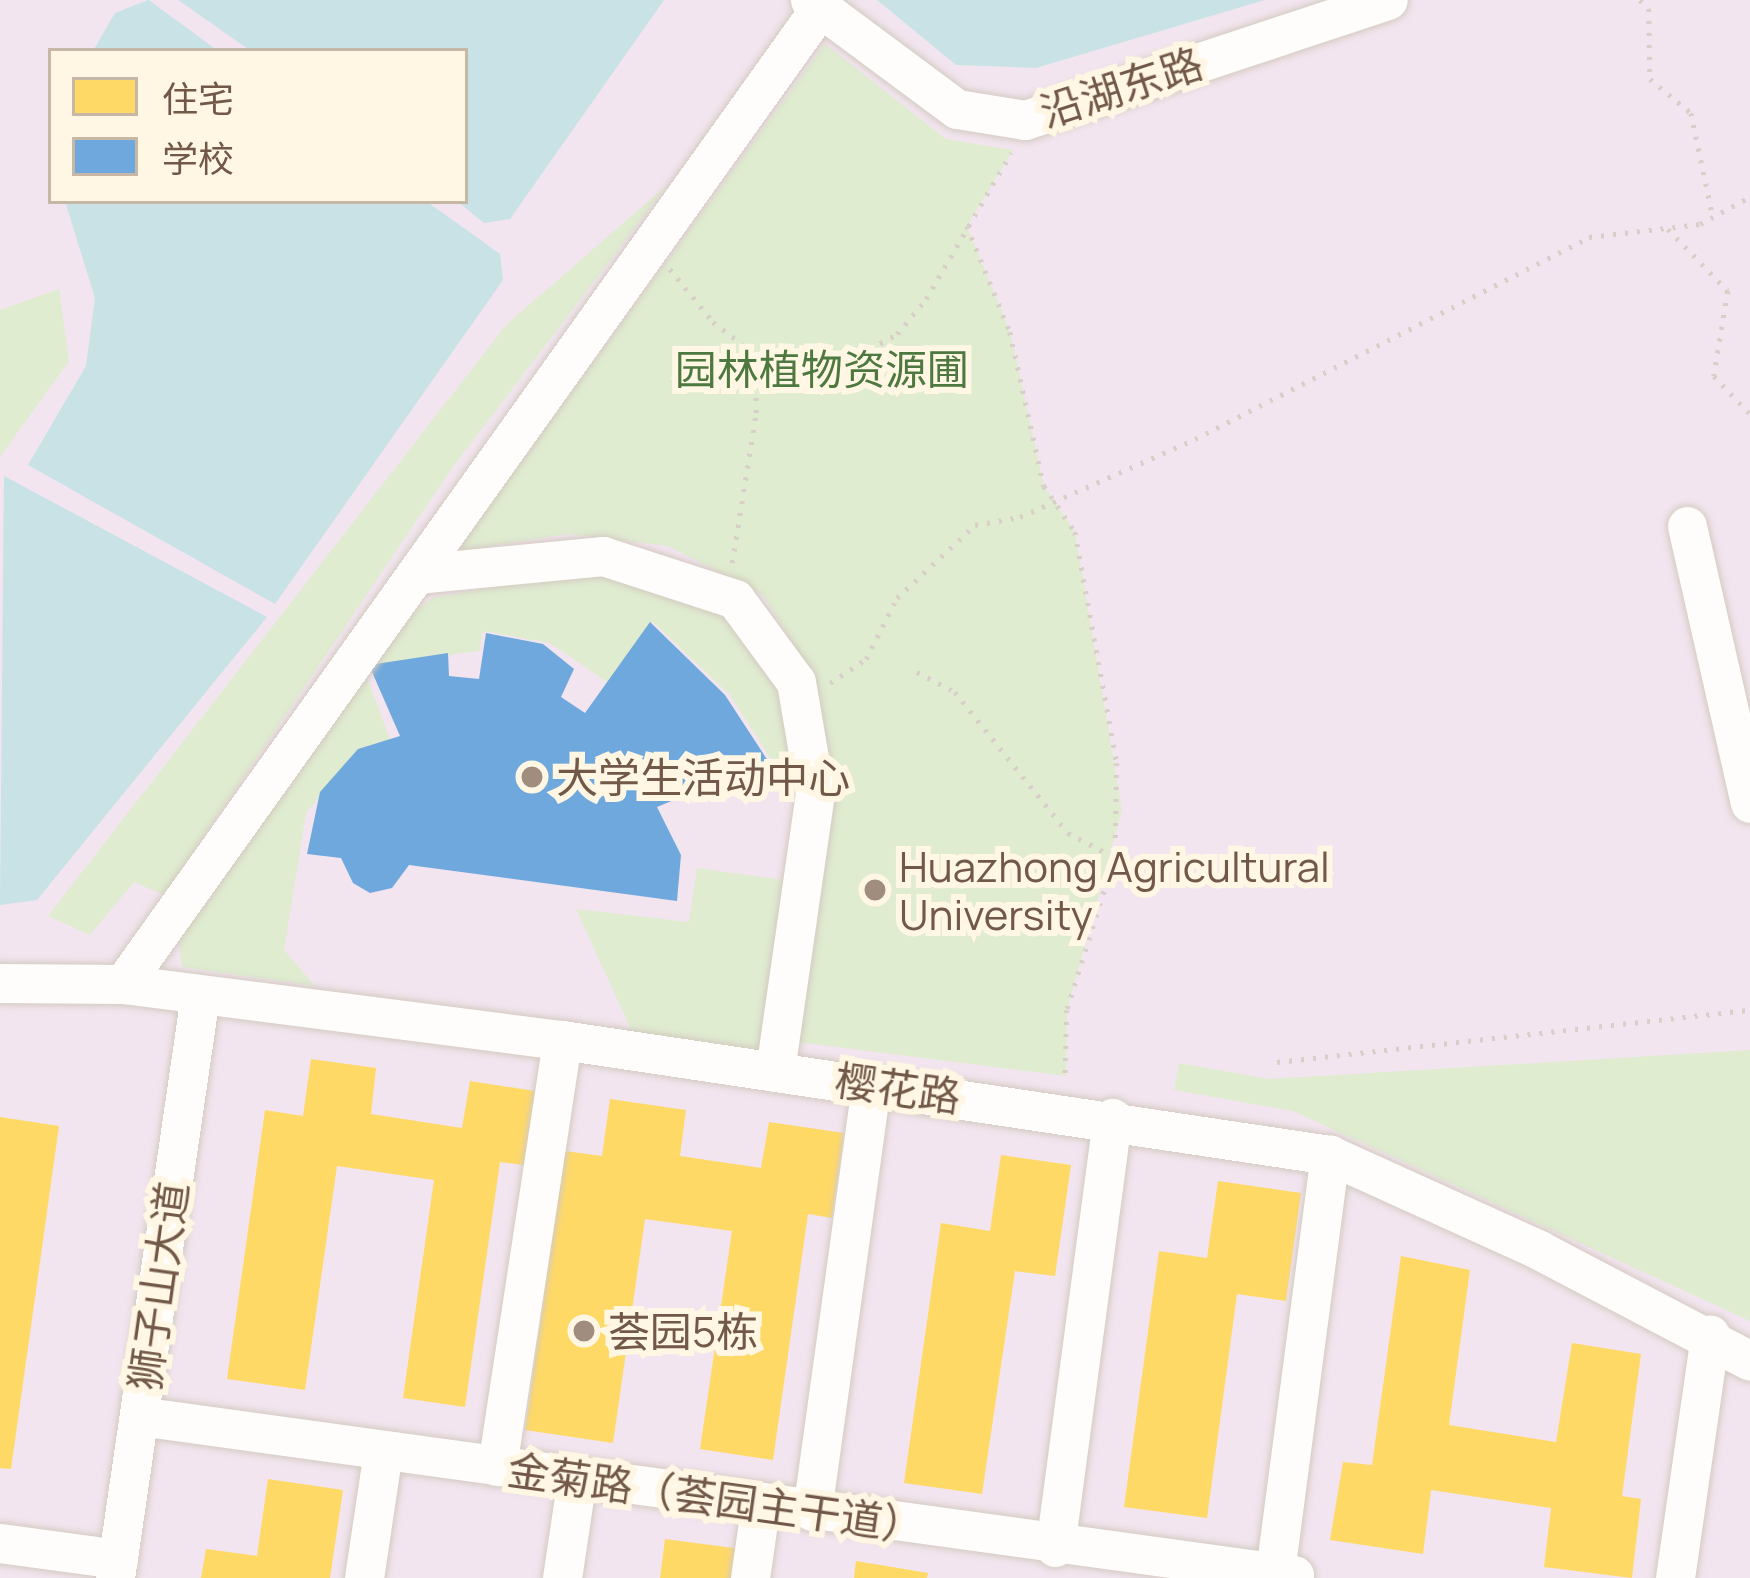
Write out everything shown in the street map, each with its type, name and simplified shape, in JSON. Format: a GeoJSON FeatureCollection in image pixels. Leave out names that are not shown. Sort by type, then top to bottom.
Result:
{"type":"FeatureCollection","features":[{"type":"Feature","properties":{"kind":"street","name":"沿湖东路"},"geometry":{"type":"LineString","coordinates":[[815,4],[957,110],[1024,120],[1388,0]]}},
{"type":"Feature","properties":{"kind":"street"},"geometry":{"type":"LineString","coordinates":[[123,984],[649,248],[815,4]]}},
{"type":"Feature","properties":{"kind":"street"},"geometry":{"type":"LineString","coordinates":[[1687,526],[1750,802]]}},
{"type":"Feature","properties":{"kind":"street"},"geometry":{"type":"LineString","coordinates":[[416,574],[604,556],[735,598],[796,682],[815,793],[775,1070]]}},
{"type":"Feature","properties":{"kind":"street","name":"樱花路"},"geometry":{"type":"LineString","coordinates":[[0,983],[123,984],[562,1040],[1060,1110],[1330,1155],[1710,1335],[1750,1361]]}},
{"type":"Feature","properties":{"kind":"street","name":"狮子山大道"},"geometry":{"type":"LineString","coordinates":[[116,1569],[200,995]]}},
{"type":"Feature","properties":{"kind":"street"},"geometry":{"type":"LineString","coordinates":[[497,1466],[562,1040]]}},
{"type":"Feature","properties":{"kind":"street"},"geometry":{"type":"LineString","coordinates":[[812,1510],[871,1084]]}},
{"type":"Feature","properties":{"kind":"street"},"geometry":{"type":"LineString","coordinates":[[1055,1547],[1112,1118]]}},
{"type":"Feature","properties":{"kind":"street","name":"金菊路（荟园主干道）"},"geometry":{"type":"LineString","coordinates":[[139,1416],[761,1502],[1055,1547],[1162,1569],[1284,1574],[1330,1155]]}},
{"type":"Feature","properties":{"kind":"street"},"geometry":{"type":"LineString","coordinates":[[1675,1578],[1710,1335]]}},
{"type":"Feature","properties":{"kind":"street"},"geometry":{"type":"LineString","coordinates":[[364,1578],[382,1451]]}},
{"type":"Feature","properties":{"kind":"street"},"geometry":{"type":"LineString","coordinates":[[562,1578],[577,1478]]}},
{"type":"Feature","properties":{"kind":"street"},"geometry":{"type":"LineString","coordinates":[[750,1578],[761,1502]]}},
{"type":"Feature","properties":{"kind":"street"},"geometry":{"type":"LineString","coordinates":[[0,1543],[116,1569]]}},
{"type":"Feature","properties":{"kind":"path"},"geometry":{"type":"LineString","coordinates":[[1640,0],[1649,9],[1650,80],[1691,113],[1712,213]]}},
{"type":"Feature","properties":{"kind":"path"},"geometry":{"type":"LineString","coordinates":[[649,248],[712,322],[755,354],[826,363],[897,334],[950,265],[1024,120]]}},
{"type":"Feature","properties":{"kind":"path"},"geometry":{"type":"LineString","coordinates":[[800,703],[866,659],[897,598],[941,550],[975,525],[1052,500],[1195,439],[1589,237],[1700,224],[1712,213],[1750,197]]}},
{"type":"Feature","properties":{"kind":"path"},"geometry":{"type":"LineString","coordinates":[[967,226],[1010,332],[1029,439],[1052,500],[1075,532],[1122,810],[1115,857],[1067,1010],[1060,1110]]}},
{"type":"Feature","properties":{"kind":"path"},"geometry":{"type":"LineString","coordinates":[[1668,229],[1728,291],[1714,376],[1750,414]]}},
{"type":"Feature","properties":{"kind":"path"},"geometry":{"type":"LineString","coordinates":[[735,598],[731,555],[756,413],[755,354]]}},
{"type":"Feature","properties":{"kind":"path"},"geometry":{"type":"LineString","coordinates":[[916,672],[955,692],[1068,833],[1115,857]]}},
{"type":"Feature","properties":{"kind":"path"},"geometry":{"type":"LineString","coordinates":[[1277,1062],[1750,1010]]}},
{"type":"Feature","properties":{"kind":"shaded area","name":"Huazhong Agricultural University"},"geometry":{"type":"Polygon","coordinates":[[[0,0],[877,0],[956,65],[1036,68],[1265,0],[1750,0],[1750,1578],[0,1578],[0,0]]]}},
{"type":"Feature","properties":{"kind":"green space","name":"园林植物资源圃"},"geometry":{"type":"Polygon","coordinates":[[[825,44],[946,139],[1013,150],[967,226],[1010,332],[1044,486],[1075,532],[1122,810],[1067,1010],[1066,1076],[797,1042],[809,669],[763,595],[668,546],[569,534],[456,551],[825,44]]]}},
{"type":"Feature","properties":{"kind":"green space"},"geometry":{"type":"Polygon","coordinates":[[[667,185],[450,471],[164,895],[134,882],[90,935],[48,916],[506,325],[667,185]]]}},
{"type":"Feature","properties":{"kind":"green space"},"geometry":{"type":"Polygon","coordinates":[[[59,289],[69,361],[0,457],[0,310],[59,289]]]}},
{"type":"Feature","properties":{"kind":"green space"},"geometry":{"type":"Polygon","coordinates":[[[596,571],[720,607],[789,685],[803,758],[776,767],[730,695],[653,622],[607,682],[550,643],[483,631],[479,651],[374,664],[400,621],[435,597],[596,571]]]}},
{"type":"Feature","properties":{"kind":"green space"},"geometry":{"type":"Polygon","coordinates":[[[367,677],[392,745],[352,760],[306,813],[284,950],[315,986],[182,967],[178,931],[367,677]]]}},
{"type":"Feature","properties":{"kind":"green space"},"geometry":{"type":"Polygon","coordinates":[[[697,868],[799,882],[778,1034],[753,1051],[632,1032],[576,909],[689,922],[697,868]]]}},
{"type":"Feature","properties":{"kind":"green space"},"geometry":{"type":"Polygon","coordinates":[[[1750,1050],[1750,1321],[1293,1111],[1174,1090],[1179,1063],[1269,1079],[1750,1050]]]}},
{"type":"Feature","properties":{"kind":"water"},"geometry":{"type":"Polygon","coordinates":[[[148,0],[214,48],[95,48],[115,13],[148,0]]]}},
{"type":"Feature","properties":{"kind":"water"},"geometry":{"type":"Polygon","coordinates":[[[178,0],[664,0],[510,219],[484,223],[461,204],[468,204],[468,48],[247,48],[178,0]]]}},
{"type":"Feature","properties":{"kind":"water"},"geometry":{"type":"Polygon","coordinates":[[[877,0],[1265,0],[1036,68],[956,65],[877,0]]]}},
{"type":"Feature","properties":{"kind":"water"},"geometry":{"type":"Polygon","coordinates":[[[66,204],[430,204],[500,254],[503,280],[275,604],[28,465],[86,366],[95,298],[66,204]]]}},
{"type":"Feature","properties":{"kind":"water"},"geometry":{"type":"Polygon","coordinates":[[[4,476],[267,617],[37,900],[0,905],[4,476]]]}},
{"type":"Feature","properties":{"kind":"building: 住宅"},"geometry":{"type":"Polygon","coordinates":[[[311,1059],[376,1068],[371,1114],[462,1128],[470,1081],[535,1091],[524,1165],[500,1162],[465,1407],[403,1398],[434,1180],[337,1166],[305,1390],[227,1379],[265,1110],[303,1116],[311,1059]]]}},
{"type":"Feature","properties":{"kind":"building: 住宅","name":"荟园5栋"},"geometry":{"type":"Polygon","coordinates":[[[610,1099],[686,1110],[680,1156],[761,1168],[769,1122],[844,1133],[832,1218],[808,1214],[773,1460],[700,1449],[732,1231],[645,1219],[613,1443],[525,1430],[565,1151],[602,1156],[610,1099]]]}},
{"type":"Feature","properties":{"kind":"building: 住宅"},"geometry":{"type":"Polygon","coordinates":[[[0,1117],[59,1126],[11,1469],[0,1468],[0,1117]]]}},
{"type":"Feature","properties":{"kind":"building: 住宅"},"geometry":{"type":"Polygon","coordinates":[[[1001,1155],[1071,1165],[1055,1276],[1015,1271],[982,1494],[904,1483],[941,1223],[990,1231],[1001,1155]]]}},
{"type":"Feature","properties":{"kind":"building: 住宅"},"geometry":{"type":"Polygon","coordinates":[[[1218,1181],[1301,1193],[1286,1301],[1237,1294],[1207,1518],[1124,1507],[1159,1251],[1207,1258],[1218,1181]]]}},
{"type":"Feature","properties":{"kind":"building: 住宅"},"geometry":{"type":"Polygon","coordinates":[[[1401,1256],[1470,1270],[1449,1425],[1556,1442],[1572,1343],[1641,1354],[1622,1496],[1641,1499],[1632,1578],[1544,1567],[1551,1508],[1431,1490],[1423,1554],[1330,1540],[1343,1462],[1372,1465],[1401,1256]]]}},
{"type":"Feature","properties":{"kind":"building: 住宅"},"geometry":{"type":"Polygon","coordinates":[[[268,1479],[343,1490],[330,1578],[201,1578],[206,1549],[257,1556],[268,1479]]]}},
{"type":"Feature","properties":{"kind":"building: 住宅"},"geometry":{"type":"Polygon","coordinates":[[[665,1539],[741,1549],[737,1578],[660,1578],[665,1539]]]}},
{"type":"Feature","properties":{"kind":"building: 住宅"},"geometry":{"type":"Polygon","coordinates":[[[856,1561],[928,1573],[927,1578],[854,1578],[856,1561]]]}},
{"type":"Feature","properties":{"kind":"building: 学校","name":"大学生活动中心"},"geometry":{"type":"Polygon","coordinates":[[[650,622],[725,695],[768,761],[657,807],[681,855],[677,901],[409,865],[392,888],[370,893],[353,883],[341,858],[307,854],[320,792],[358,749],[400,736],[369,665],[448,653],[449,676],[479,679],[486,633],[543,644],[574,669],[561,697],[585,713],[650,622]]]}},
{"type":"Feature","properties":{"kind":"place","name":"大学生活动中心"},"geometry":{"type":"Point","coordinates":[532,777]}},
{"type":"Feature","properties":{"kind":"place","name":"Huazhong Agricultural University"},"geometry":{"type":"Point","coordinates":[875,890]}},
{"type":"Feature","properties":{"kind":"place","name":"荟园5栋"},"geometry":{"type":"Point","coordinates":[584,1331]}}]}
